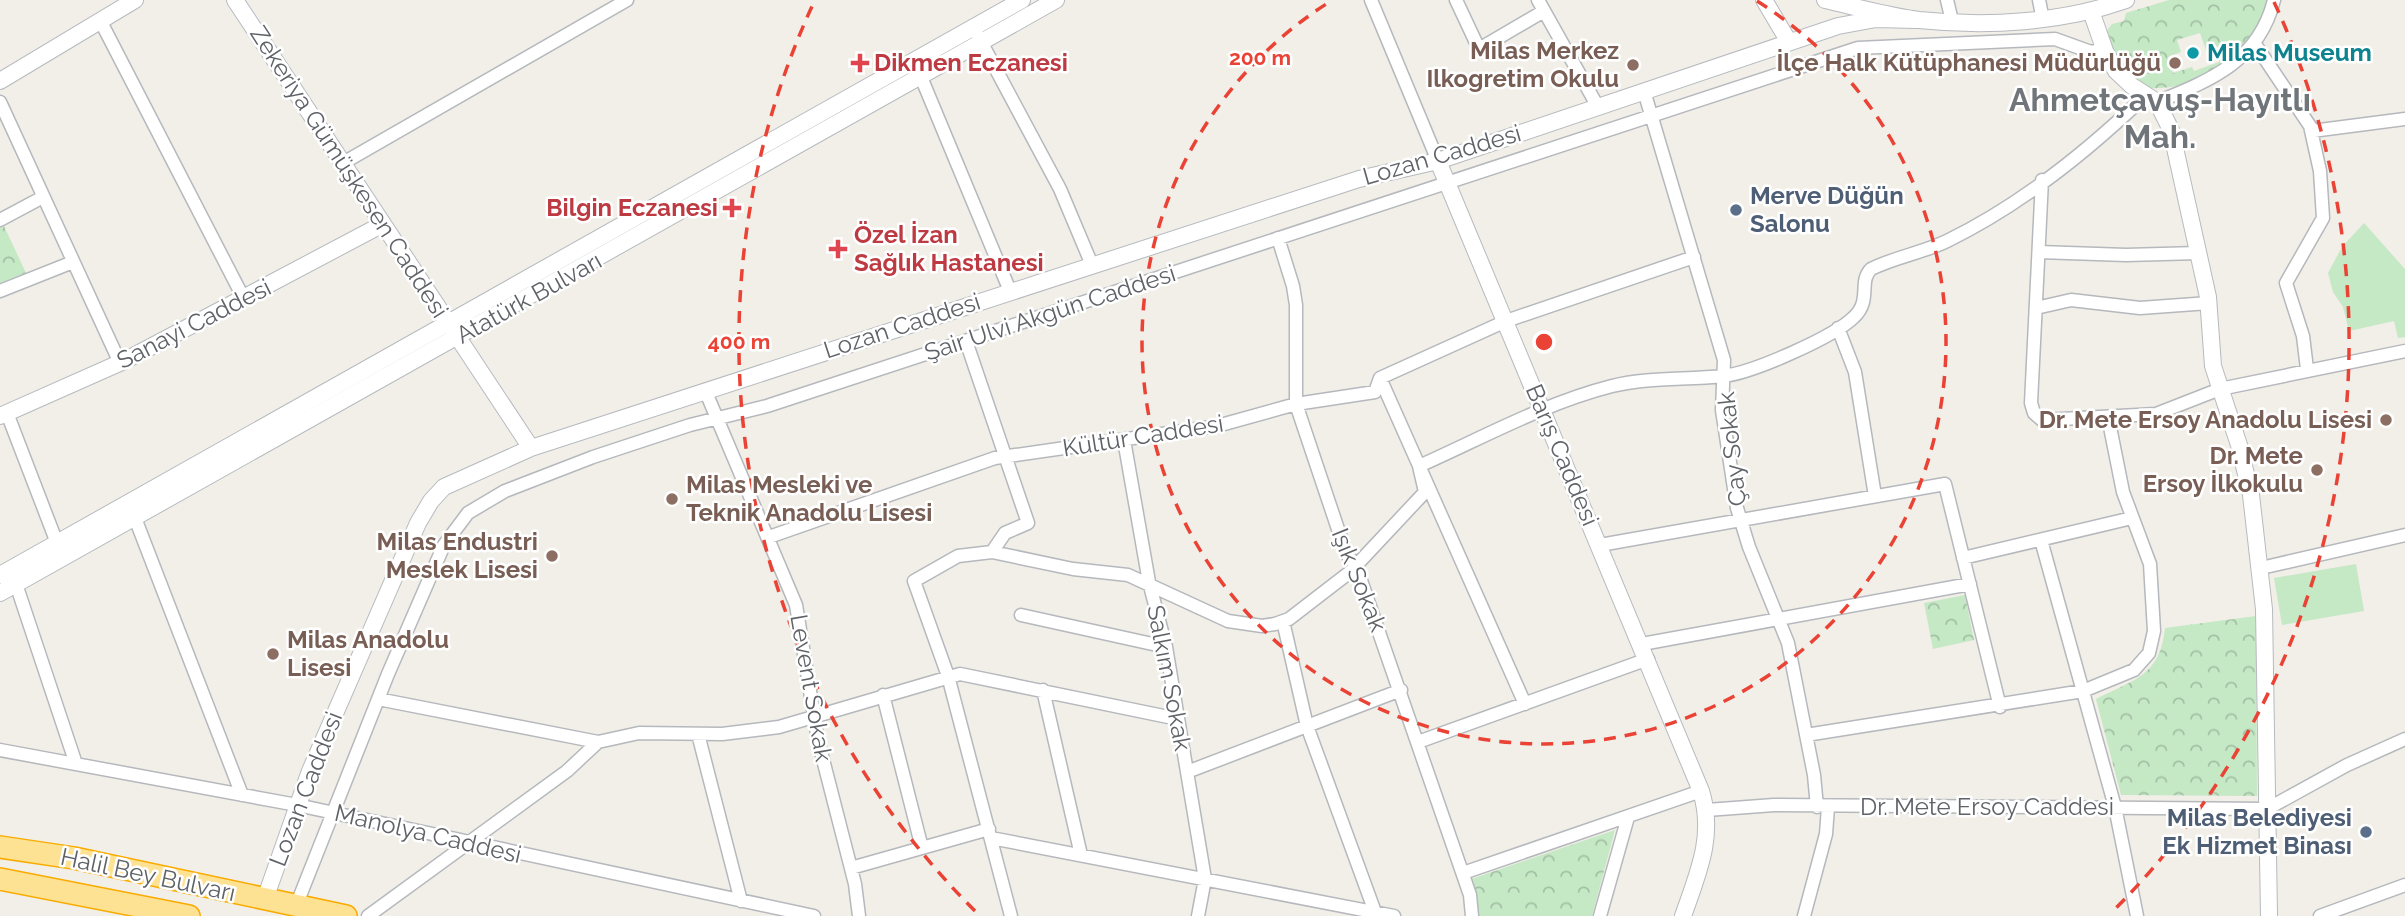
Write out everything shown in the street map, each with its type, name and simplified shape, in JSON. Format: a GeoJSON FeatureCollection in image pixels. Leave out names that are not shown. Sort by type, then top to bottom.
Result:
{"type":"FeatureCollection","features":[{"type":"Feature","properties":{"kind":"highway","name":"Halil Bey Bulvarı"},"geometry":{"type":"LineString","coordinates":[[0,847],[74,858],[346,916]]}},
{"type":"Feature","properties":{"kind":"highway","name":"Halil Bey Bulvarı"},"geometry":{"type":"LineString","coordinates":[[0,879],[189,916]]}},
{"type":"Feature","properties":{"kind":"street"},"geometry":{"type":"LineString","coordinates":[[0,81],[135,0]]}},
{"type":"Feature","properties":{"kind":"street","name":"Zekeriya Gümüşkesen Caddesi"},"geometry":{"type":"LineString","coordinates":[[235,0],[531,448]]}},
{"type":"Feature","properties":{"kind":"street"},"geometry":{"type":"LineString","coordinates":[[343,163],[627,0]]}},
{"type":"Feature","properties":{"kind":"street","name":"Atatürk Bulvarı"},"geometry":{"type":"LineString","coordinates":[[0,575],[973,27],[1025,5],[1056,0]]}},
{"type":"Feature","properties":{"kind":"street","name":"Barış Caddesi"},"geometry":{"type":"LineString","coordinates":[[1371,0],[1701,791],[1709,827],[1705,852],[1683,916]]}},
{"type":"Feature","properties":{"kind":"street"},"geometry":{"type":"LineString","coordinates":[[1456,0],[1479,49],[1541,6],[1598,107]]}},
{"type":"Feature","properties":{"kind":"street"},"geometry":{"type":"LineString","coordinates":[[1764,0],[1789,42]]}},
{"type":"Feature","properties":{"kind":"street"},"geometry":{"type":"LineString","coordinates":[[1825,0],[1916,20],[1952,21],[2043,20],[2091,12],[2126,0]]}},
{"type":"Feature","properties":{"kind":"street"},"geometry":{"type":"LineString","coordinates":[[1947,0],[1952,21]]}},
{"type":"Feature","properties":{"kind":"street"},"geometry":{"type":"LineString","coordinates":[[2039,0],[2043,20]]}},
{"type":"Feature","properties":{"kind":"street"},"geometry":{"type":"LineString","coordinates":[[1419,466],[1544,411],[1629,383],[1724,376],[1749,370],[1838,328],[1861,310],[1866,296],[1865,278],[1871,269],[1947,241],[2042,180],[2152,99],[2222,72],[2255,44],[2268,24],[2274,0]]}},
{"type":"Feature","properties":{"kind":"street","name":"Atatürk Bulvarı"},"geometry":{"type":"LineString","coordinates":[[0,593],[981,43],[1025,5]]}},
{"type":"Feature","properties":{"kind":"street"},"geometry":{"type":"LineString","coordinates":[[2091,12],[2104,50],[2122,78],[2152,99],[2175,143],[2209,303],[2213,366],[2245,468],[2261,568],[2269,916]]}},
{"type":"Feature","properties":{"kind":"street","name":"Lozan Caddesi"},"geometry":{"type":"LineString","coordinates":[[265,899],[298,805],[413,535],[431,501],[454,481],[531,448],[705,390],[1359,179],[1438,161],[1789,42],[1860,21],[1916,20]]}},
{"type":"Feature","properties":{"kind":"street"},"geometry":{"type":"LineString","coordinates":[[101,22],[244,299]]}},
{"type":"Feature","properties":{"kind":"street"},"geometry":{"type":"LineString","coordinates":[[973,27],[1055,179],[1092,265]]}},
{"type":"Feature","properties":{"kind":"street","name":"Şair Ulvi Akgün Caddesi"},"geometry":{"type":"LineString","coordinates":[[296,905],[378,699],[444,545],[467,513],[505,491],[560,469],[690,425],[718,419],[966,341],[1868,46],[2055,39],[2091,52],[2104,50]]}},
{"type":"Feature","properties":{"kind":"street"},"geometry":{"type":"LineString","coordinates":[[2255,44],[2312,131],[2320,171],[2323,218],[2286,283],[2303,336],[2307,369]]}},
{"type":"Feature","properties":{"kind":"street"},"geometry":{"type":"LineString","coordinates":[[921,77],[1010,291]]}},
{"type":"Feature","properties":{"kind":"street","name":"Çay Sokak"},"geometry":{"type":"LineString","coordinates":[[1644,91],[1724,360],[1724,423],[1740,520],[1781,619],[1788,643],[1823,807],[1826,834],[1804,916]]}},
{"type":"Feature","properties":{"kind":"street"},"geometry":{"type":"LineString","coordinates":[[0,102],[120,363]]}},
{"type":"Feature","properties":{"kind":"street"},"geometry":{"type":"LineString","coordinates":[[2312,131],[2405,119]]}},
{"type":"Feature","properties":{"kind":"street"},"geometry":{"type":"LineString","coordinates":[[2042,180],[2031,403],[2038,417],[2055,421],[2156,414],[2220,389],[2405,351]]}},
{"type":"Feature","properties":{"kind":"street"},"geometry":{"type":"LineString","coordinates":[[0,220],[43,197]]}},
{"type":"Feature","properties":{"kind":"street","name":"Sanayi Caddesi"},"geometry":{"type":"LineString","coordinates":[[4,414],[120,363],[383,224]]}},
{"type":"Feature","properties":{"kind":"street","name":"Işık Sokak"},"geometry":{"type":"LineString","coordinates":[[1278,239],[1292,279],[1296,304],[1296,404],[1344,547],[1356,566],[1401,690],[1463,873],[1472,904],[1472,916]]}},
{"type":"Feature","properties":{"kind":"street"},"geometry":{"type":"LineString","coordinates":[[2039,252],[2126,255],[2198,253]]}},
{"type":"Feature","properties":{"kind":"street","name":"Kültür Caddesi"},"geometry":{"type":"LineString","coordinates":[[769,537],[940,476],[1008,456],[1217,426],[1296,404],[1374,391],[1380,378],[1506,321],[1694,257]]}},
{"type":"Feature","properties":{"kind":"street"},"geometry":{"type":"LineString","coordinates":[[0,291],[73,262]]}},
{"type":"Feature","properties":{"kind":"street"},"geometry":{"type":"LineString","coordinates":[[2036,308],[2071,300],[2140,308],[2209,303]]}},
{"type":"Feature","properties":{"kind":"street"},"geometry":{"type":"LineString","coordinates":[[1838,328],[1855,372],[1875,496]]}},
{"type":"Feature","properties":{"kind":"street"},"geometry":{"type":"LineString","coordinates":[[966,341],[1008,456],[1028,523],[1005,533],[992,552]]}},
{"type":"Feature","properties":{"kind":"street"},"geometry":{"type":"LineString","coordinates":[[1380,378],[1525,704]]}},
{"type":"Feature","properties":{"kind":"street","name":"Levent Sokak"},"geometry":{"type":"LineString","coordinates":[[705,390],[769,537],[802,629],[814,716],[851,868],[859,916]]}},
{"type":"Feature","properties":{"kind":"street"},"geometry":{"type":"LineString","coordinates":[[4,414],[57,543]]}},
{"type":"Feature","properties":{"kind":"street"},"geometry":{"type":"LineString","coordinates":[[1806,735],[2083,691],[2134,670],[2143,662],[2152,643],[2152,577],[2119,476],[2108,417]]}},
{"type":"Feature","properties":{"kind":"street","name":"Salkım Sokak"},"geometry":{"type":"LineString","coordinates":[[1124,440],[1149,582],[1166,647],[1205,879],[1198,916]]}},
{"type":"Feature","properties":{"kind":"street"},"geometry":{"type":"LineString","coordinates":[[1011,916],[948,676],[914,581],[958,556],[992,552],[1073,569],[1128,575],[1149,582],[1228,621],[1262,626],[1283,621],[1300,612],[1356,566],[1425,492],[1419,466]]}},
{"type":"Feature","properties":{"kind":"street"},"geometry":{"type":"LineString","coordinates":[[1600,545],[1945,484],[2000,706]]}},
{"type":"Feature","properties":{"kind":"street"},"geometry":{"type":"LineString","coordinates":[[135,518],[242,795]]}},
{"type":"Feature","properties":{"kind":"street"},"geometry":{"type":"LineString","coordinates":[[1963,558],[2132,518]]}},
{"type":"Feature","properties":{"kind":"street"},"geometry":{"type":"LineString","coordinates":[[2261,568],[2405,536]]}},
{"type":"Feature","properties":{"kind":"street"},"geometry":{"type":"LineString","coordinates":[[2041,540],[2115,807],[2137,916]]}},
{"type":"Feature","properties":{"kind":"street"},"geometry":{"type":"LineString","coordinates":[[16,584],[76,764]]}},
{"type":"Feature","properties":{"kind":"street"},"geometry":{"type":"LineString","coordinates":[[1418,742],[1525,704],[1645,652],[1781,619],[1970,584]]}},
{"type":"Feature","properties":{"kind":"street"},"geometry":{"type":"LineString","coordinates":[[1021,615],[1166,647]]}},
{"type":"Feature","properties":{"kind":"street"},"geometry":{"type":"LineString","coordinates":[[1283,621],[1307,726],[1375,912]]}},
{"type":"Feature","properties":{"kind":"street"},"geometry":{"type":"LineString","coordinates":[[378,699],[598,743],[639,733],[698,734],[761,730],[948,676],[975,675],[1178,719]]}},
{"type":"Feature","properties":{"kind":"street"},"geometry":{"type":"LineString","coordinates":[[1043,690],[1081,855]]}},
{"type":"Feature","properties":{"kind":"street"},"geometry":{"type":"LineString","coordinates":[[1187,772],[1401,690]]}},
{"type":"Feature","properties":{"kind":"street"},"geometry":{"type":"LineString","coordinates":[[883,695],[922,848]]}},
{"type":"Feature","properties":{"kind":"street"},"geometry":{"type":"LineString","coordinates":[[698,734],[741,901]]}},
{"type":"Feature","properties":{"kind":"street"},"geometry":{"type":"LineString","coordinates":[[2267,809],[2347,765],[2405,739]]}},
{"type":"Feature","properties":{"kind":"street"},"geometry":{"type":"LineString","coordinates":[[368,916],[567,771],[598,743]]}},
{"type":"Feature","properties":{"kind":"street","name":"Manolya Caddesi"},"geometry":{"type":"LineString","coordinates":[[0,750],[298,805],[814,916]]}},
{"type":"Feature","properties":{"kind":"street"},"geometry":{"type":"LineString","coordinates":[[1463,873],[1701,791]]}},
{"type":"Feature","properties":{"kind":"street","name":"Dr. Mete Ersoy Caddesi"},"geometry":{"type":"LineString","coordinates":[[1707,810],[1749,806],[2267,809]]}},
{"type":"Feature","properties":{"kind":"street"},"geometry":{"type":"LineString","coordinates":[[1600,916],[1628,817]]}},
{"type":"Feature","properties":{"kind":"street"},"geometry":{"type":"LineString","coordinates":[[851,868],[990,833],[1081,855],[1394,916]]}},
{"type":"Feature","properties":{"kind":"street"},"geometry":{"type":"LineString","coordinates":[[2328,915],[2405,885]]}},
{"type":"Feature","properties":{"kind":"green space"},"geometry":{"type":"Polygon","coordinates":[[[2169,0],[2268,0],[2259,28],[2235,56],[2194,81],[2162,88],[2146,88],[2115,59],[2106,32],[2112,24],[2124,21],[2126,13],[2169,0]],[[2200,33],[2177,40],[2181,52],[2168,57],[2173,73],[2192,67],[2194,71],[2219,62],[2215,51],[2207,53],[2200,33]]]}},
{"type":"Feature","properties":{"kind":"green space"},"geometry":{"type":"Polygon","coordinates":[[[2364,223],[2405,269],[2405,337],[2398,338],[2394,321],[2349,331],[2343,307],[2333,292],[2328,273],[2342,247],[2364,223]]]}},
{"type":"Feature","properties":{"kind":"green space"},"geometry":{"type":"Polygon","coordinates":[[[4,226],[26,273],[0,283],[0,228],[4,226]]]}},
{"type":"Feature","properties":{"kind":"green space"},"geometry":{"type":"Polygon","coordinates":[[[2356,564],[2364,611],[2282,625],[2274,578],[2356,564]]]}},
{"type":"Feature","properties":{"kind":"green space"},"geometry":{"type":"Polygon","coordinates":[[[1965,595],[1974,640],[1933,649],[1924,603],[1965,595]]]}},
{"type":"Feature","properties":{"kind":"green space"},"geometry":{"type":"Polygon","coordinates":[[[2256,616],[2257,796],[2121,795],[2096,699],[2134,680],[2151,666],[2158,657],[2165,628],[2256,616]]]}},
{"type":"Feature","properties":{"kind":"green space"},"geometry":{"type":"Polygon","coordinates":[[[1615,830],[1592,916],[1479,916],[1471,879],[1615,830]]]}},
{"type":"Feature","properties":{"kind":"place","name":"Milas Museum"},"geometry":{"type":"Point","coordinates":[2193,53]}},
{"type":"Feature","properties":{"kind":"place","name":"Dikmen Eczanesi"},"geometry":{"type":"Point","coordinates":[860,63]}},
{"type":"Feature","properties":{"kind":"place","name":"İlçe Halk Kütüphanesi Müdürlüğü"},"geometry":{"type":"Point","coordinates":[2175,63]}},
{"type":"Feature","properties":{"kind":"place","name":"Milas Merkez Ilkogretim Okulu"},"geometry":{"type":"Point","coordinates":[1633,65]}},
{"type":"Feature","properties":{"kind":"place","name":"Bilgin Eczanesi"},"geometry":{"type":"Point","coordinates":[732,208]}},
{"type":"Feature","properties":{"kind":"place","name":"Merve Düğün Salonu"},"geometry":{"type":"Point","coordinates":[1736,210]}},
{"type":"Feature","properties":{"kind":"place","name":"Özel İzan Sağlık Hastanesi"},"geometry":{"type":"Point","coordinates":[838,249]}},
{"type":"Feature","properties":{"kind":"place","name":"Dr. Mete Ersoy Anadolu Lisesi"},"geometry":{"type":"Point","coordinates":[2386,420]}},
{"type":"Feature","properties":{"kind":"place","name":"Dr. Mete Ersoy İlkokulu"},"geometry":{"type":"Point","coordinates":[2317,470]}},
{"type":"Feature","properties":{"kind":"place","name":"Milas Mesleki ve Teknik Anadolu Lisesi"},"geometry":{"type":"Point","coordinates":[672,499]}},
{"type":"Feature","properties":{"kind":"place","name":"Milas Endustri Meslek Lisesi"},"geometry":{"type":"Point","coordinates":[552,556]}},
{"type":"Feature","properties":{"kind":"place","name":"Milas Anadolu Lisesi"},"geometry":{"type":"Point","coordinates":[273,654]}},
{"type":"Feature","properties":{"kind":"place","name":"Milas Belediyesi Ek Hizmet Binası"},"geometry":{"type":"Point","coordinates":[2366,832]}},
{"type":"Feature","properties":{"kind":"district","name":"Ahmetçavuş-Hayıtlı Mah."},"geometry":{"type":"Point","coordinates":[2160,118]}}]}
